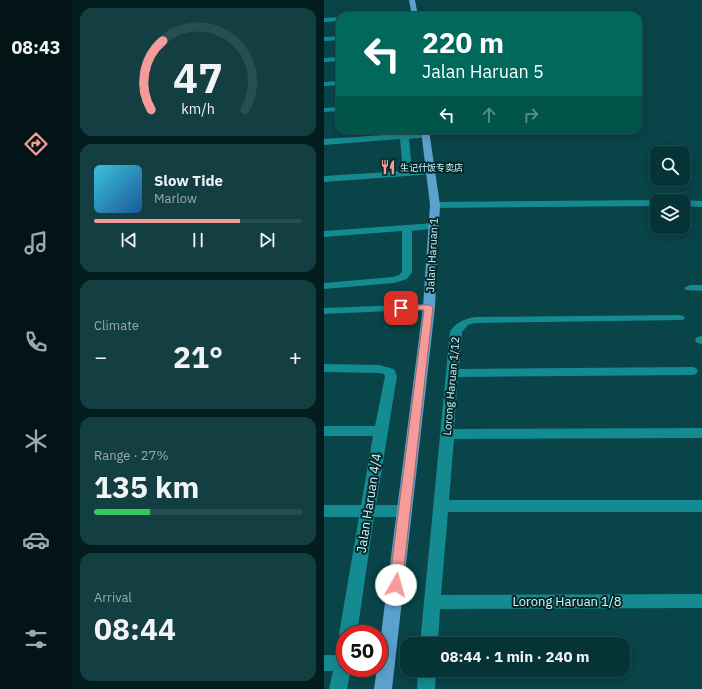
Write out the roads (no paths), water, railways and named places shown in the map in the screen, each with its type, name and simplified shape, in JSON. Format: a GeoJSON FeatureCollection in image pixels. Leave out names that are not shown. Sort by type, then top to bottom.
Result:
{"type":"FeatureCollection","features":[{"type":"Feature","properties":{"kind":"main road"},"geometry":{"type":"LineString","coordinates":[[412,0],[414,12]]}},
{"type":"Feature","properties":{"kind":"main road","name":"Jalan Haruan 1"},"geometry":{"type":"LineString","coordinates":[[383,689],[429,307],[435,205],[426,134]]}},
{"type":"Feature","properties":{"kind":"street"},"geometry":{"type":"LineString","coordinates":[[324,20],[336,19]]}},
{"type":"Feature","properties":{"kind":"street"},"geometry":{"type":"LineString","coordinates":[[324,39],[336,38]]}},
{"type":"Feature","properties":{"kind":"street"},"geometry":{"type":"LineString","coordinates":[[324,60],[336,58]]}},
{"type":"Feature","properties":{"kind":"street"},"geometry":{"type":"LineString","coordinates":[[324,84],[336,83]]}},
{"type":"Feature","properties":{"kind":"street"},"geometry":{"type":"LineString","coordinates":[[324,110],[336,109]]}},
{"type":"Feature","properties":{"kind":"street"},"geometry":{"type":"LineString","coordinates":[[324,142],[395,134]]}},
{"type":"Feature","properties":{"kind":"street"},"geometry":{"type":"LineString","coordinates":[[404,134],[408,172]]}},
{"type":"Feature","properties":{"kind":"street"},"geometry":{"type":"LineString","coordinates":[[324,179],[408,172],[430,172]]}},
{"type":"Feature","properties":{"kind":"street"},"geometry":{"type":"LineString","coordinates":[[435,205],[650,203]]}},
{"type":"Feature","properties":{"kind":"street"},"geometry":{"type":"LineString","coordinates":[[690,203],[702,204]]}},
{"type":"Feature","properties":{"kind":"street"},"geometry":{"type":"LineString","coordinates":[[324,234],[434,226]]}},
{"type":"Feature","properties":{"kind":"street"},"geometry":{"type":"LineString","coordinates":[[324,286],[394,280],[403,277],[407,272],[407,228]]}},
{"type":"Feature","properties":{"kind":"street"},"geometry":{"type":"LineString","coordinates":[[690,288],[702,288]]}},
{"type":"Feature","properties":{"kind":"street"},"geometry":{"type":"LineString","coordinates":[[324,311],[429,307]]}},
{"type":"Feature","properties":{"kind":"street","name":"Lorong Haruan 1/12"},"geometry":{"type":"LineString","coordinates":[[430,637],[456,331],[464,323],[475,320],[679,318]]}},
{"type":"Feature","properties":{"kind":"street","name":"Jalan Haruan 4/4"},"geometry":{"type":"LineString","coordinates":[[324,368],[379,369],[390,372],[391,376],[349,625]]}},
{"type":"Feature","properties":{"kind":"street"},"geometry":{"type":"LineString","coordinates":[[452,373],[692,371]]}},
{"type":"Feature","properties":{"kind":"street"},"geometry":{"type":"LineString","coordinates":[[324,431],[381,431]]}},
{"type":"Feature","properties":{"kind":"street"},"geometry":{"type":"LineString","coordinates":[[447,434],[702,433]]}},
{"type":"Feature","properties":{"kind":"street"},"geometry":{"type":"LineString","coordinates":[[440,506],[702,506]]}},
{"type":"Feature","properties":{"kind":"street"},"geometry":{"type":"LineString","coordinates":[[324,511],[405,511]]}},
{"type":"Feature","properties":{"kind":"street","name":"Lorong Haruan 1/8"},"geometry":{"type":"LineString","coordinates":[[433,602],[702,601]]}},
{"type":"Feature","properties":{"kind":"street"},"geometry":{"type":"LineString","coordinates":[[324,663],[336,659]]}},
{"type":"Feature","properties":{"kind":"street"},"geometry":{"type":"LineString","coordinates":[[338,689],[340,677]]}},
{"type":"Feature","properties":{"kind":"street"},"geometry":{"type":"LineString","coordinates":[[426,689],[427,677]]}},
{"type":"Feature","properties":{"kind":"place","name":"生记什饭专卖店"},"geometry":{"type":"Point","coordinates":[388,167]}}]}
